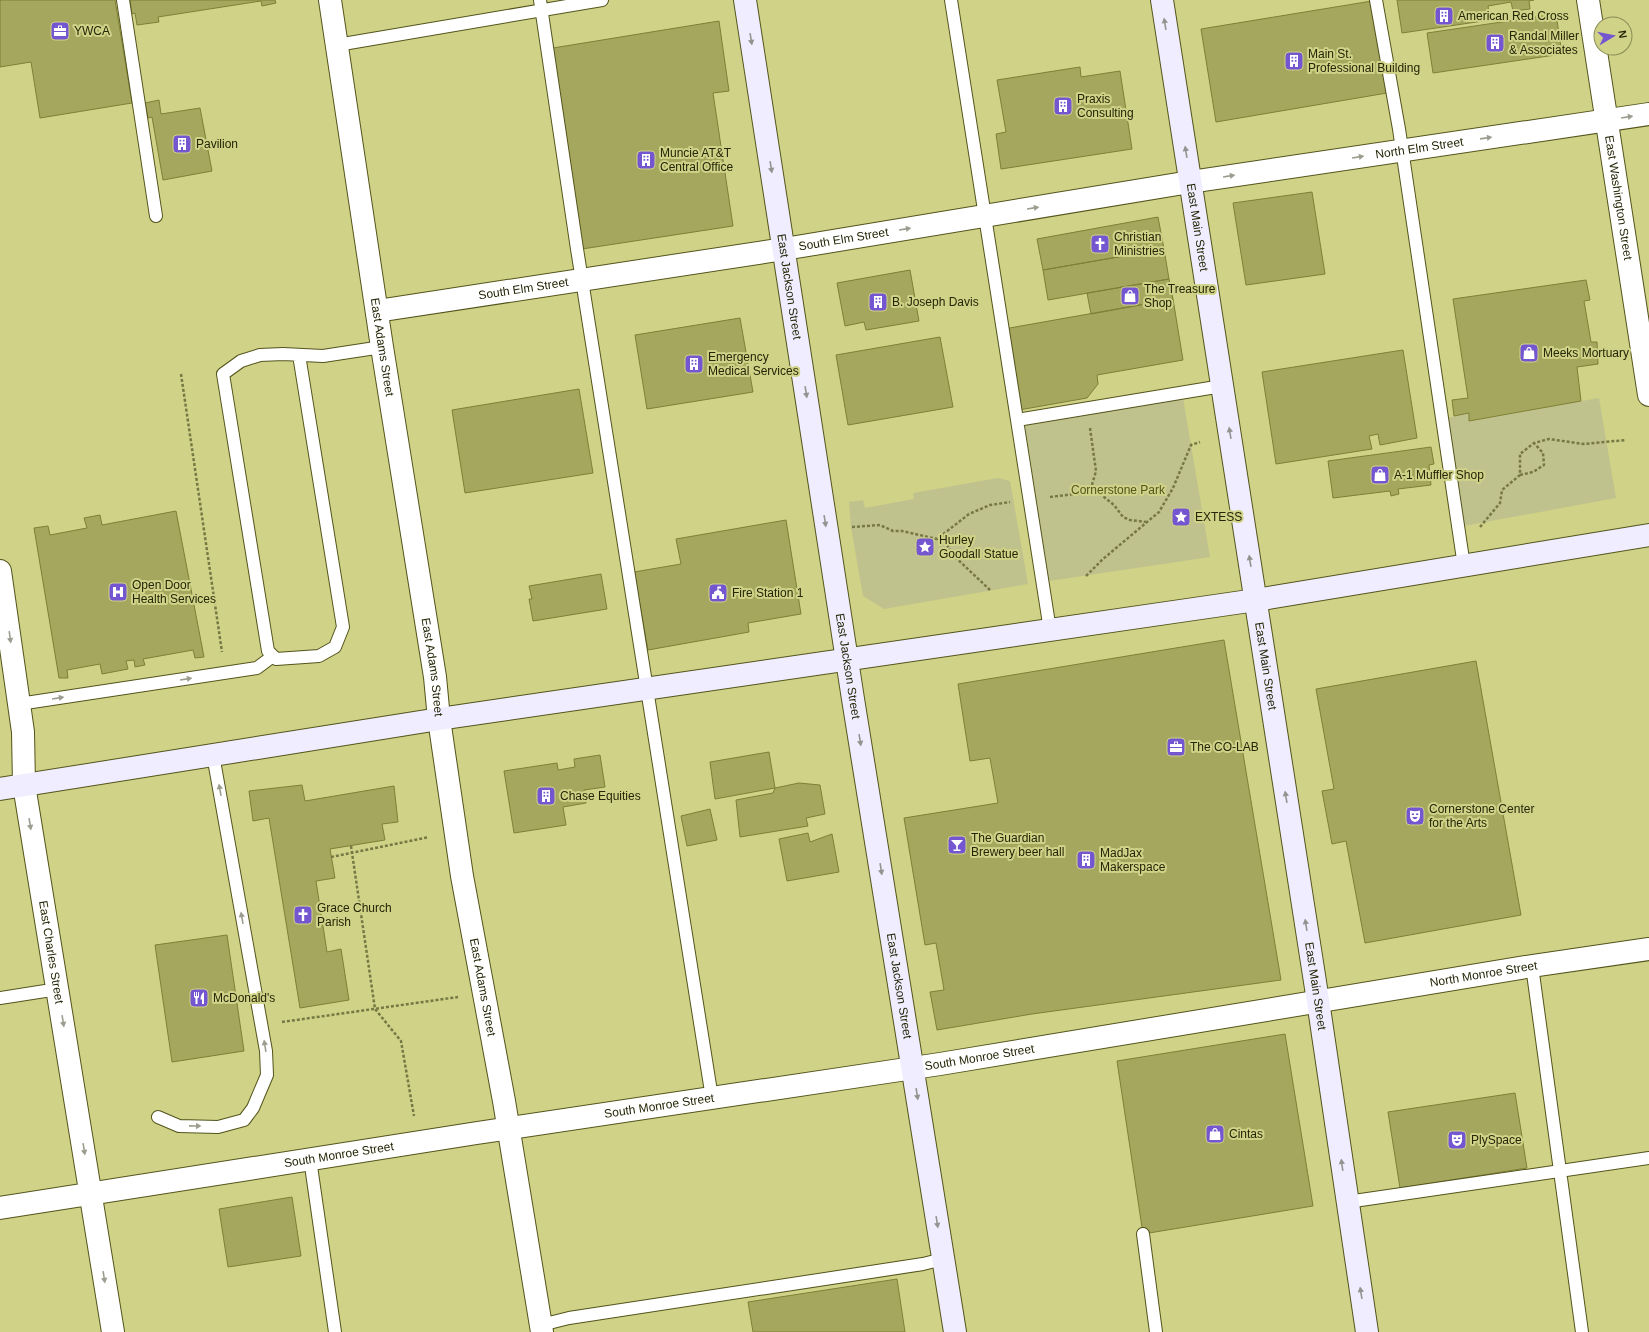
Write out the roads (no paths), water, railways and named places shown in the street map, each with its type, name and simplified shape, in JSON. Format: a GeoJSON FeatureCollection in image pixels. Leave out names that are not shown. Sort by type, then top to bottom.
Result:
{"type":"FeatureCollection","features":[{"type":"Feature","properties":{"kind":"main road","name":"East Jackson Street"},"geometry":{"type":"LineString","coordinates":[[745,0],[847,660],[955,1332]]}},
{"type":"Feature","properties":{"kind":"main road","name":"East Main Street"},"geometry":{"type":"LineString","coordinates":[[1162,0],[1318,1001],[1367,1332]]}},
{"type":"Feature","properties":{"kind":"main road"},"geometry":{"type":"LineString","coordinates":[[0,789],[439,719],[1256,600],[1649,535]]}},
{"type":"Feature","properties":{"kind":"street","name":"East Adams Street"},"geometry":{"type":"LineString","coordinates":[[330,0],[382,347],[434,669],[439,719],[462,876],[504,1101],[541,1328]]}},
{"type":"Feature","properties":{"kind":"street","name":"East Washington Street"},"geometry":{"type":"LineString","coordinates":[[1588,0],[1649,395]]}},
{"type":"Feature","properties":{"kind":"street","name":"North Elm Street"},"geometry":{"type":"LineString","coordinates":[[1190,182],[1649,114]]}},
{"type":"Feature","properties":{"kind":"street","name":"South Elm Street"},"geometry":{"type":"LineString","coordinates":[[377,311],[784,249],[1190,182]]}},
{"type":"Feature","properties":{"kind":"street","name":"East Charles Street"},"geometry":{"type":"LineString","coordinates":[[0,571],[23,732],[24,785],[113,1332]]}},
{"type":"Feature","properties":{"kind":"street","name":"North Monroe Street"},"geometry":{"type":"LineString","coordinates":[[1318,1001],[1532,966],[1649,949]]}},
{"type":"Feature","properties":{"kind":"street","name":"South Monroe Street"},"geometry":{"type":"LineString","coordinates":[[0,1208],[310,1159],[913,1068],[1318,1001]]}},
{"type":"Feature","properties":{"kind":"lane"},"geometry":{"type":"LineString","coordinates":[[123,0],[156,216]]}},
{"type":"Feature","properties":{"kind":"lane"},"geometry":{"type":"LineString","coordinates":[[337,45],[541,5],[602,0]]}},
{"type":"Feature","properties":{"kind":"lane"},"geometry":{"type":"LineString","coordinates":[[951,0],[1050,630]]}},
{"type":"Feature","properties":{"kind":"lane"},"geometry":{"type":"LineString","coordinates":[[1376,0],[1402,150],[1464,566]]}},
{"type":"Feature","properties":{"kind":"lane"},"geometry":{"type":"LineString","coordinates":[[541,5],[582,280],[712,1098]]}},
{"type":"Feature","properties":{"kind":"lane"},"geometry":{"type":"LineString","coordinates":[[299,355],[343,627],[336,647],[319,656],[276,659],[268,651],[223,374],[241,361],[260,355],[283,354],[323,356],[382,347]]}},
{"type":"Feature","properties":{"kind":"lane"},"geometry":{"type":"LineString","coordinates":[[1017,420],[1222,386]]}},
{"type":"Feature","properties":{"kind":"lane"},"geometry":{"type":"LineString","coordinates":[[19,704],[257,668],[273,656]]}},
{"type":"Feature","properties":{"kind":"lane"},"geometry":{"type":"LineString","coordinates":[[158,1117],[180,1126],[218,1127],[237,1123],[244,1120],[253,1108],[267,1075],[266,1051],[213,755]]}},
{"type":"Feature","properties":{"kind":"lane"},"geometry":{"type":"LineString","coordinates":[[1532,966],[1582,1332]]}},
{"type":"Feature","properties":{"kind":"lane"},"geometry":{"type":"LineString","coordinates":[[0,998],[58,989]]}},
{"type":"Feature","properties":{"kind":"lane"},"geometry":{"type":"LineString","coordinates":[[1347,1202],[1386,1198],[1649,1158]]}},
{"type":"Feature","properties":{"kind":"lane"},"geometry":{"type":"LineString","coordinates":[[310,1159],[335,1332]]}},
{"type":"Feature","properties":{"kind":"lane"},"geometry":{"type":"LineString","coordinates":[[1143,1234],[1156,1332]]}},
{"type":"Feature","properties":{"kind":"lane"},"geometry":{"type":"LineString","coordinates":[[541,1328],[569,1318],[923,1264],[943,1258]]}},
{"type":"Feature","properties":{"kind":"place","name":"American Red Cross"},"geometry":{"type":"Point","coordinates":[1444,16]}},
{"type":"Feature","properties":{"kind":"place","name":"YWCA"},"geometry":{"type":"Point","coordinates":[60,31]}},
{"type":"Feature","properties":{"kind":"place","name":"Randal Miller & Associates"},"geometry":{"type":"Point","coordinates":[1495,43]}},
{"type":"Feature","properties":{"kind":"place","name":"Main St. Professional Building"},"geometry":{"type":"Point","coordinates":[1294,61]}},
{"type":"Feature","properties":{"kind":"place","name":"Praxis Consulting"},"geometry":{"type":"Point","coordinates":[1063,106]}},
{"type":"Feature","properties":{"kind":"place","name":"Pavilion"},"geometry":{"type":"Point","coordinates":[182,144]}},
{"type":"Feature","properties":{"kind":"place","name":"Muncie AT&T Central Office"},"geometry":{"type":"Point","coordinates":[646,160]}},
{"type":"Feature","properties":{"kind":"place","name":"Christian Ministries"},"geometry":{"type":"Point","coordinates":[1100,244]}},
{"type":"Feature","properties":{"kind":"place","name":"The Treasure Shop"},"geometry":{"type":"Point","coordinates":[1130,296]}},
{"type":"Feature","properties":{"kind":"place","name":"B. Joseph Davis"},"geometry":{"type":"Point","coordinates":[878,302]}},
{"type":"Feature","properties":{"kind":"place","name":"Meeks Mortuary"},"geometry":{"type":"Point","coordinates":[1529,353]}},
{"type":"Feature","properties":{"kind":"place","name":"Emergency Medical Services"},"geometry":{"type":"Point","coordinates":[694,364]}},
{"type":"Feature","properties":{"kind":"place","name":"A-1 Muffler Shop"},"geometry":{"type":"Point","coordinates":[1380,475]}},
{"type":"Feature","properties":{"kind":"place","name":"EXTESS"},"geometry":{"type":"Point","coordinates":[1181,517]}},
{"type":"Feature","properties":{"kind":"place","name":"Hurley Goodall Statue"},"geometry":{"type":"Point","coordinates":[925,547]}},
{"type":"Feature","properties":{"kind":"place","name":"Open Door Health Services"},"geometry":{"type":"Point","coordinates":[118,592]}},
{"type":"Feature","properties":{"kind":"place","name":"Fire Station 1"},"geometry":{"type":"Point","coordinates":[718,593]}},
{"type":"Feature","properties":{"kind":"place","name":"The CO-LAB"},"geometry":{"type":"Point","coordinates":[1176,747]}},
{"type":"Feature","properties":{"kind":"place","name":"Chase Equities"},"geometry":{"type":"Point","coordinates":[546,796]}},
{"type":"Feature","properties":{"kind":"place","name":"Cornerstone Center for the Arts"},"geometry":{"type":"Point","coordinates":[1415,816]}},
{"type":"Feature","properties":{"kind":"place","name":"The Guardian Brewery beer hall"},"geometry":{"type":"Point","coordinates":[957,845]}},
{"type":"Feature","properties":{"kind":"place","name":"MadJax Makerspace"},"geometry":{"type":"Point","coordinates":[1086,860]}},
{"type":"Feature","properties":{"kind":"place","name":"Grace Church Parish"},"geometry":{"type":"Point","coordinates":[303,915]}},
{"type":"Feature","properties":{"kind":"place","name":"McDonald's"},"geometry":{"type":"Point","coordinates":[199,998]}},
{"type":"Feature","properties":{"kind":"place","name":"Cintas"},"geometry":{"type":"Point","coordinates":[1215,1134]}},
{"type":"Feature","properties":{"kind":"place","name":"PlySpace"},"geometry":{"type":"Point","coordinates":[1457,1140]}},
{"type":"Feature","properties":{"kind":"park label","name":"Cornerstone Park"},"geometry":{"type":"Point","coordinates":[1118,490]}}]}
